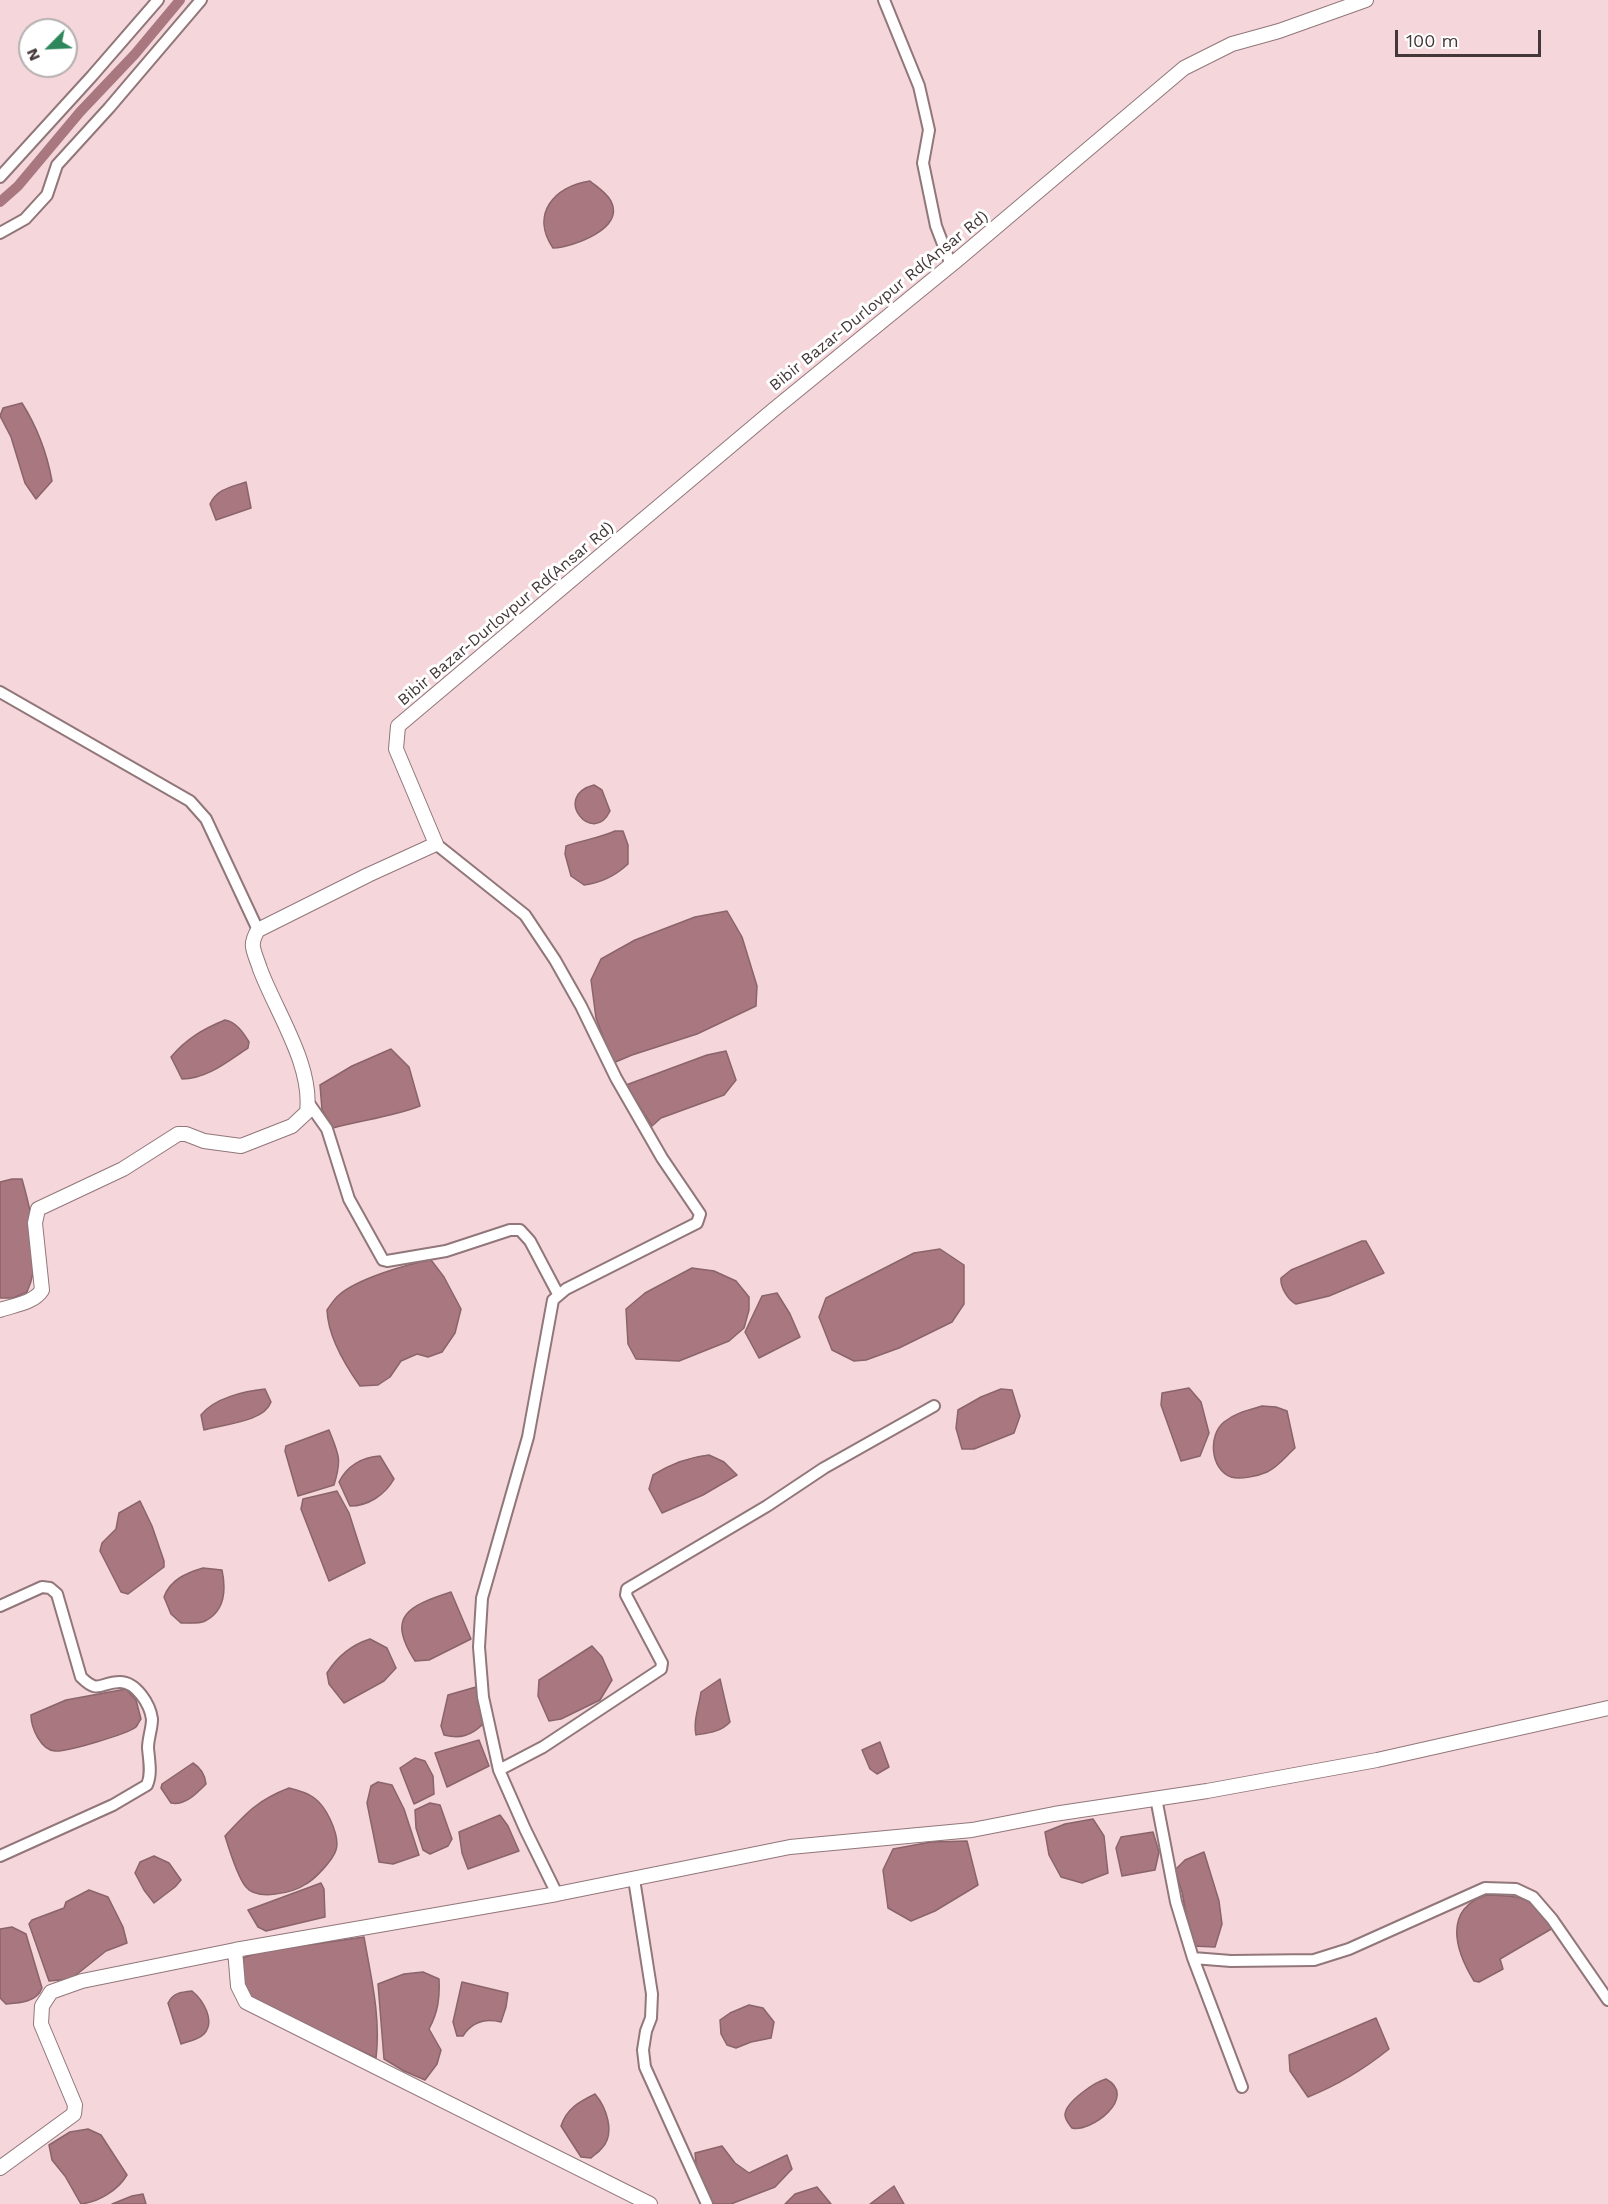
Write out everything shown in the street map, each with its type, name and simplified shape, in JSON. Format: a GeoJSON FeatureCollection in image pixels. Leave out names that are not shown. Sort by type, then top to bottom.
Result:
{"type":"FeatureCollection","features":[{"type":"Feature","properties":{"kind":"street"},"geometry":{"type":"LineString","coordinates":[[0,177],[85,85],[158,0]]}},
{"type":"Feature","properties":{"kind":"street"},"geometry":{"type":"LineString","coordinates":[[0,233],[25,219],[47,195],[57,165],[201,0]]}},
{"type":"Feature","properties":{"kind":"street"},"geometry":{"type":"LineString","coordinates":[[885,0],[919,86],[929,130],[923,163],[936,226],[951,265]]}},
{"type":"Feature","properties":{"kind":"street","name":"Bibir Bazar-Durlovpur Rd(Ansar Rd)"},"geometry":{"type":"LineString","coordinates":[[436,844],[396,749],[398,726],[1184,68],[1232,44],[1279,31],[1366,0]]}},
{"type":"Feature","properties":{"kind":"street"},"geometry":{"type":"LineString","coordinates":[[1,694],[190,801],[206,819],[258,930]]}},
{"type":"Feature","properties":{"kind":"street"},"geometry":{"type":"LineString","coordinates":[[0,1310],[31,1300],[42,1290],[35,1223],[38,1209],[123,1169],[178,1134],[186,1134],[204,1141],[241,1146],[292,1126],[307,1112],[308,1102],[300,1062],[264,979],[253,947],[258,930],[436,844],[525,915],[555,960],[581,1006],[621,1088],[662,1158],[700,1214],[697,1222],[558,1294],[553,1300],[528,1437],[482,1598],[479,1647],[483,1697],[500,1770],[525,1829],[557,1894]]}},
{"type":"Feature","properties":{"kind":"street"},"geometry":{"type":"LineString","coordinates":[[308,1102],[327,1129],[350,1199],[383,1260],[387,1262],[446,1251],[510,1230],[520,1230],[530,1241],[558,1294]]}},
{"type":"Feature","properties":{"kind":"street"},"geometry":{"type":"LineString","coordinates":[[500,1770],[543,1747],[661,1669],[662,1663],[626,1595],[627,1589],[767,1506],[824,1468],[934,1406]]}},
{"type":"Feature","properties":{"kind":"street"},"geometry":{"type":"LineString","coordinates":[[0,1606],[42,1587],[50,1588],[57,1594],[81,1677],[97,1688],[120,1682],[131,1686],[141,1694],[152,1719],[148,1745],[147,1785],[113,1805],[0,1856]]}},
{"type":"Feature","properties":{"kind":"street"},"geometry":{"type":"LineString","coordinates":[[0,2168],[74,2114],[75,2110],[41,2024],[42,2006],[51,1992],[82,1981],[235,1950],[557,1894],[790,1847],[972,1830],[1054,1814],[1377,1760],[1608,1708]]}},
{"type":"Feature","properties":{"kind":"street"},"geometry":{"type":"LineString","coordinates":[[1156,1798],[1176,1902],[1193,1958],[1242,2087]]}},
{"type":"Feature","properties":{"kind":"street"},"geometry":{"type":"LineString","coordinates":[[634,1879],[652,1994],[651,2018],[646,2031],[644,2050],[645,2067],[707,2204]]}},
{"type":"Feature","properties":{"kind":"street"},"geometry":{"type":"LineString","coordinates":[[1193,1958],[1231,1961],[1314,1960],[1349,1949],[1485,1888],[1516,1889],[1533,1896],[1608,2000]]}},
{"type":"Feature","properties":{"kind":"street"},"geometry":{"type":"LineString","coordinates":[[235,1950],[238,1986],[246,2002],[650,2204]]}},
{"type":"Feature","properties":{"kind":"shaded area"},"geometry":{"type":"Polygon","coordinates":[[[590,181],[611,201],[613,211],[611,220],[595,235],[553,248],[544,224],[549,204],[566,189],[590,181]]]}},
{"type":"Feature","properties":{"kind":"shaded area"},"geometry":{"type":"Polygon","coordinates":[[[22,403],[41,440],[52,481],[36,499],[25,483],[11,437],[0,416],[3,408],[22,403]]]}},
{"type":"Feature","properties":{"kind":"shaded area"},"geometry":{"type":"Polygon","coordinates":[[[246,482],[251,508],[216,520],[210,504],[216,495],[225,489],[246,482]]]}},
{"type":"Feature","properties":{"kind":"shaded area"},"geometry":{"type":"Polygon","coordinates":[[[594,785],[602,790],[610,811],[603,821],[594,824],[580,816],[576,808],[576,799],[582,791],[594,785]]]}},
{"type":"Feature","properties":{"kind":"shaded area"},"geometry":{"type":"Polygon","coordinates":[[[615,831],[623,831],[628,845],[628,864],[608,878],[596,883],[584,885],[571,876],[565,854],[566,846],[615,831]]]}},
{"type":"Feature","properties":{"kind":"shaded area"},"geometry":{"type":"Polygon","coordinates":[[[727,911],[742,937],[757,986],[756,1006],[697,1034],[613,1063],[596,1018],[591,980],[601,959],[635,940],[695,917],[727,911]]]}},
{"type":"Feature","properties":{"kind":"shaded area"},"geometry":{"type":"Polygon","coordinates":[[[225,1020],[233,1023],[242,1031],[249,1042],[248,1048],[209,1073],[182,1079],[171,1057],[195,1035],[225,1020]]]}},
{"type":"Feature","properties":{"kind":"shaded area"},"geometry":{"type":"Polygon","coordinates":[[[391,1049],[409,1067],[420,1106],[333,1128],[322,1110],[320,1085],[352,1066],[391,1049]]]}},
{"type":"Feature","properties":{"kind":"shaded area"},"geometry":{"type":"Polygon","coordinates":[[[726,1051],[736,1080],[724,1095],[661,1118],[652,1126],[626,1085],[707,1055],[726,1051]]]}},
{"type":"Feature","properties":{"kind":"shaded area"},"geometry":{"type":"Polygon","coordinates":[[[22,1179],[26,1193],[34,1236],[34,1265],[27,1292],[13,1298],[0,1298],[0,1182],[22,1179]]]}},
{"type":"Feature","properties":{"kind":"shaded area"},"geometry":{"type":"Polygon","coordinates":[[[1366,1241],[1384,1273],[1329,1296],[1296,1304],[1287,1296],[1281,1278],[1291,1270],[1366,1241]]]}},
{"type":"Feature","properties":{"kind":"shaded area"},"geometry":{"type":"Polygon","coordinates":[[[940,1249],[964,1265],[964,1304],[952,1322],[899,1348],[866,1360],[854,1361],[832,1350],[819,1317],[826,1298],[914,1253],[940,1249]]]}},
{"type":"Feature","properties":{"kind":"shaded area"},"geometry":{"type":"Polygon","coordinates":[[[431,1260],[444,1277],[461,1309],[455,1333],[442,1352],[428,1357],[417,1354],[401,1361],[390,1377],[378,1385],[360,1386],[343,1360],[334,1340],[327,1310],[339,1295],[358,1283],[396,1269],[431,1260]]]}},
{"type":"Feature","properties":{"kind":"shaded area"},"geometry":{"type":"Polygon","coordinates":[[[692,1268],[714,1271],[736,1281],[749,1297],[749,1310],[744,1328],[729,1341],[679,1361],[636,1359],[628,1344],[626,1309],[645,1293],[692,1268]]]}},
{"type":"Feature","properties":{"kind":"shaded area"},"geometry":{"type":"Polygon","coordinates":[[[777,1293],[800,1337],[759,1358],[745,1332],[762,1296],[777,1293]]]}},
{"type":"Feature","properties":{"kind":"shaded area"},"geometry":{"type":"Polygon","coordinates":[[[1189,1388],[1201,1402],[1209,1433],[1200,1456],[1181,1461],[1161,1405],[1162,1393],[1189,1388]]]}},
{"type":"Feature","properties":{"kind":"shaded area"},"geometry":{"type":"Polygon","coordinates":[[[265,1389],[271,1402],[260,1414],[204,1430],[201,1415],[214,1404],[239,1394],[265,1389]]]}},
{"type":"Feature","properties":{"kind":"shaded area"},"geometry":{"type":"Polygon","coordinates":[[[1001,1389],[1012,1390],[1020,1416],[1014,1433],[974,1449],[962,1449],[956,1428],[958,1410],[1001,1389]]]}},
{"type":"Feature","properties":{"kind":"shaded area"},"geometry":{"type":"Polygon","coordinates":[[[1262,1406],[1287,1411],[1295,1448],[1267,1472],[1249,1477],[1231,1477],[1224,1473],[1215,1460],[1215,1435],[1228,1419],[1262,1406]]]}},
{"type":"Feature","properties":{"kind":"shaded area"},"geometry":{"type":"Polygon","coordinates":[[[329,1430],[338,1457],[334,1485],[298,1496],[285,1451],[286,1446],[329,1430]]]}},
{"type":"Feature","properties":{"kind":"shaded area"},"geometry":{"type":"Polygon","coordinates":[[[709,1455],[724,1462],[737,1475],[703,1495],[662,1513],[649,1489],[653,1475],[694,1457],[709,1455]]]}},
{"type":"Feature","properties":{"kind":"shaded area"},"geometry":{"type":"Polygon","coordinates":[[[380,1456],[394,1479],[386,1490],[375,1498],[363,1504],[350,1506],[339,1482],[342,1476],[356,1463],[380,1456]]]}},
{"type":"Feature","properties":{"kind":"shaded area"},"geometry":{"type":"Polygon","coordinates":[[[337,1491],[349,1513],[365,1563],[329,1581],[301,1509],[303,1499],[337,1491]]]}},
{"type":"Feature","properties":{"kind":"shaded area"},"geometry":{"type":"Polygon","coordinates":[[[140,1501],[152,1526],[164,1567],[128,1594],[121,1592],[100,1551],[102,1543],[116,1529],[119,1513],[140,1501]]]}},
{"type":"Feature","properties":{"kind":"shaded area"},"geometry":{"type":"Polygon","coordinates":[[[203,1568],[222,1570],[224,1592],[220,1605],[212,1617],[205,1621],[181,1623],[171,1614],[164,1597],[170,1586],[179,1578],[203,1568]]]}},
{"type":"Feature","properties":{"kind":"shaded area"},"geometry":{"type":"Polygon","coordinates":[[[451,1592],[471,1639],[429,1660],[415,1661],[406,1646],[402,1633],[402,1623],[406,1615],[423,1602],[451,1592]]]}},
{"type":"Feature","properties":{"kind":"shaded area"},"geometry":{"type":"Polygon","coordinates":[[[370,1639],[387,1648],[396,1668],[384,1681],[344,1703],[329,1684],[327,1673],[345,1652],[370,1639]]]}},
{"type":"Feature","properties":{"kind":"shaded area"},"geometry":{"type":"Polygon","coordinates":[[[592,1646],[602,1657],[612,1680],[600,1700],[561,1719],[549,1721],[538,1696],[539,1680],[592,1646]]]}},
{"type":"Feature","properties":{"kind":"shaded area"},"geometry":{"type":"Polygon","coordinates":[[[720,1679],[730,1722],[718,1730],[696,1735],[696,1719],[701,1692],[720,1679]]]}},
{"type":"Feature","properties":{"kind":"shaded area"},"geometry":{"type":"Polygon","coordinates":[[[476,1687],[483,1711],[483,1724],[465,1736],[444,1735],[441,1726],[448,1695],[476,1687]]]}},
{"type":"Feature","properties":{"kind":"shaded area"},"geometry":{"type":"Polygon","coordinates":[[[126,1689],[136,1700],[141,1719],[136,1727],[97,1742],[62,1751],[50,1750],[38,1738],[31,1715],[66,1700],[126,1689]]]}},
{"type":"Feature","properties":{"kind":"shaded area"},"geometry":{"type":"Polygon","coordinates":[[[479,1740],[489,1766],[447,1787],[435,1753],[479,1740]]]}},
{"type":"Feature","properties":{"kind":"shaded area"},"geometry":{"type":"Polygon","coordinates":[[[880,1742],[889,1767],[877,1774],[870,1769],[862,1750],[880,1742]]]}},
{"type":"Feature","properties":{"kind":"shaded area"},"geometry":{"type":"Polygon","coordinates":[[[415,1758],[425,1761],[433,1776],[434,1794],[414,1804],[400,1768],[415,1758]]]}},
{"type":"Feature","properties":{"kind":"shaded area"},"geometry":{"type":"Polygon","coordinates":[[[193,1763],[202,1772],[206,1784],[186,1801],[171,1803],[161,1788],[162,1784],[193,1763]]]}},
{"type":"Feature","properties":{"kind":"shaded area"},"geometry":{"type":"Polygon","coordinates":[[[378,1782],[392,1785],[404,1809],[419,1855],[393,1864],[379,1862],[367,1803],[371,1786],[378,1782]]]}},
{"type":"Feature","properties":{"kind":"shaded area"},"geometry":{"type":"Polygon","coordinates":[[[289,1788],[309,1794],[322,1806],[334,1830],[336,1850],[323,1869],[306,1884],[284,1893],[258,1894],[243,1883],[225,1836],[254,1808],[269,1797],[289,1788]]]}},
{"type":"Feature","properties":{"kind":"shaded area"},"geometry":{"type":"Polygon","coordinates":[[[430,1803],[440,1805],[452,1839],[448,1846],[430,1854],[423,1850],[416,1828],[415,1810],[430,1803]]]}},
{"type":"Feature","properties":{"kind":"shaded area"},"geometry":{"type":"Polygon","coordinates":[[[500,1815],[508,1826],[519,1851],[468,1869],[462,1853],[459,1832],[500,1815]]]}},
{"type":"Feature","properties":{"kind":"shaded area"},"geometry":{"type":"Polygon","coordinates":[[[1093,1819],[1104,1836],[1108,1873],[1082,1883],[1061,1877],[1049,1855],[1045,1832],[1065,1824],[1093,1819]]]}},
{"type":"Feature","properties":{"kind":"shaded area"},"geometry":{"type":"Polygon","coordinates":[[[1153,1832],[1159,1852],[1155,1870],[1122,1876],[1116,1848],[1121,1837],[1153,1832]]]}},
{"type":"Feature","properties":{"kind":"shaded area"},"geometry":{"type":"Polygon","coordinates":[[[967,1841],[978,1885],[935,1911],[911,1921],[888,1908],[883,1870],[893,1849],[931,1842],[967,1841]]]}},
{"type":"Feature","properties":{"kind":"shaded area"},"geometry":{"type":"Polygon","coordinates":[[[1204,1852],[1219,1901],[1222,1924],[1215,1947],[1192,1946],[1182,1892],[1175,1870],[1185,1860],[1204,1852]]]}},
{"type":"Feature","properties":{"kind":"shaded area"},"geometry":{"type":"Polygon","coordinates":[[[154,1856],[169,1863],[181,1880],[154,1903],[135,1873],[140,1862],[154,1856]]]}},
{"type":"Feature","properties":{"kind":"shaded area"},"geometry":{"type":"Polygon","coordinates":[[[321,1883],[324,1889],[325,1917],[266,1931],[258,1927],[248,1910],[321,1883]]]}},
{"type":"Feature","properties":{"kind":"shaded area"},"geometry":{"type":"Polygon","coordinates":[[[89,1890],[108,1897],[123,1927],[127,1943],[106,1951],[71,1979],[49,1981],[29,1924],[32,1920],[64,1908],[66,1902],[89,1890]]]}},
{"type":"Feature","properties":{"kind":"shaded area"},"geometry":{"type":"Polygon","coordinates":[[[1486,1895],[1511,1896],[1526,1900],[1538,1909],[1553,1928],[1500,1959],[1503,1969],[1479,1982],[1474,1981],[1467,1969],[1458,1944],[1457,1932],[1458,1921],[1463,1910],[1486,1895]]]}},
{"type":"Feature","properties":{"kind":"shaded area"},"geometry":{"type":"Polygon","coordinates":[[[12,1927],[26,1934],[42,1988],[40,1993],[32,1999],[6,2004],[0,1998],[0,1929],[12,1927]]]}},
{"type":"Feature","properties":{"kind":"shaded area"},"geometry":{"type":"Polygon","coordinates":[[[364,1937],[376,2012],[376,2058],[249,1998],[243,1978],[243,1958],[259,1952],[364,1937]]]}},
{"type":"Feature","properties":{"kind":"shaded area"},"geometry":{"type":"Polygon","coordinates":[[[423,1972],[439,1979],[438,2005],[429,2029],[441,2050],[437,2064],[425,2080],[384,2059],[378,1984],[404,1974],[423,1972]]]}},
{"type":"Feature","properties":{"kind":"shaded area"},"geometry":{"type":"Polygon","coordinates":[[[462,1982],[508,1993],[501,2022],[479,2022],[470,2027],[463,2036],[457,2036],[453,2022],[462,1982]]]}},
{"type":"Feature","properties":{"kind":"shaded area"},"geometry":{"type":"Polygon","coordinates":[[[192,1991],[204,2005],[209,2023],[202,2036],[181,2044],[168,2003],[178,1994],[192,1991]]]}},
{"type":"Feature","properties":{"kind":"shaded area"},"geometry":{"type":"Polygon","coordinates":[[[749,2005],[763,2008],[774,2022],[771,2038],[736,2048],[727,2045],[721,2034],[720,2020],[749,2005]]]}},
{"type":"Feature","properties":{"kind":"shaded area"},"geometry":{"type":"Polygon","coordinates":[[[1376,2018],[1389,2049],[1350,2076],[1308,2097],[1290,2071],[1289,2055],[1376,2018]]]}},
{"type":"Feature","properties":{"kind":"shaded area"},"geometry":{"type":"Polygon","coordinates":[[[1106,2079],[1115,2086],[1117,2095],[1114,2104],[1108,2112],[1090,2125],[1072,2128],[1065,2115],[1070,2104],[1088,2088],[1106,2079]]]}},
{"type":"Feature","properties":{"kind":"shaded area"},"geometry":{"type":"Polygon","coordinates":[[[595,2094],[606,2113],[608,2135],[602,2148],[591,2158],[581,2157],[561,2126],[570,2110],[595,2094]]]}},
{"type":"Feature","properties":{"kind":"shaded area"},"geometry":{"type":"Polygon","coordinates":[[[88,2129],[101,2135],[127,2175],[119,2186],[107,2194],[95,2201],[81,2204],[65,2176],[52,2160],[49,2145],[70,2132],[88,2129]]]}},
{"type":"Feature","properties":{"kind":"shaded area"},"geometry":{"type":"Polygon","coordinates":[[[722,2146],[735,2163],[749,2173],[787,2155],[792,2169],[775,2187],[731,2204],[710,2204],[697,2173],[695,2153],[722,2146]]]}},
{"type":"Feature","properties":{"kind":"shaded area"},"geometry":{"type":"Polygon","coordinates":[[[894,2186],[904,2204],[870,2204],[894,2186]]]}},
{"type":"Feature","properties":{"kind":"shaded area"},"geometry":{"type":"Polygon","coordinates":[[[817,2187],[831,2204],[785,2204],[795,2194],[817,2187]]]}},
{"type":"Feature","properties":{"kind":"shaded area"},"geometry":{"type":"Polygon","coordinates":[[[143,2194],[146,2204],[112,2204],[132,2196],[143,2194]]]}},
{"type":"Feature","properties":{"kind":"waterway"},"geometry":{"type":"LineString","coordinates":[[0,202],[18,186],[80,112],[135,54],[180,0]]}}]}
